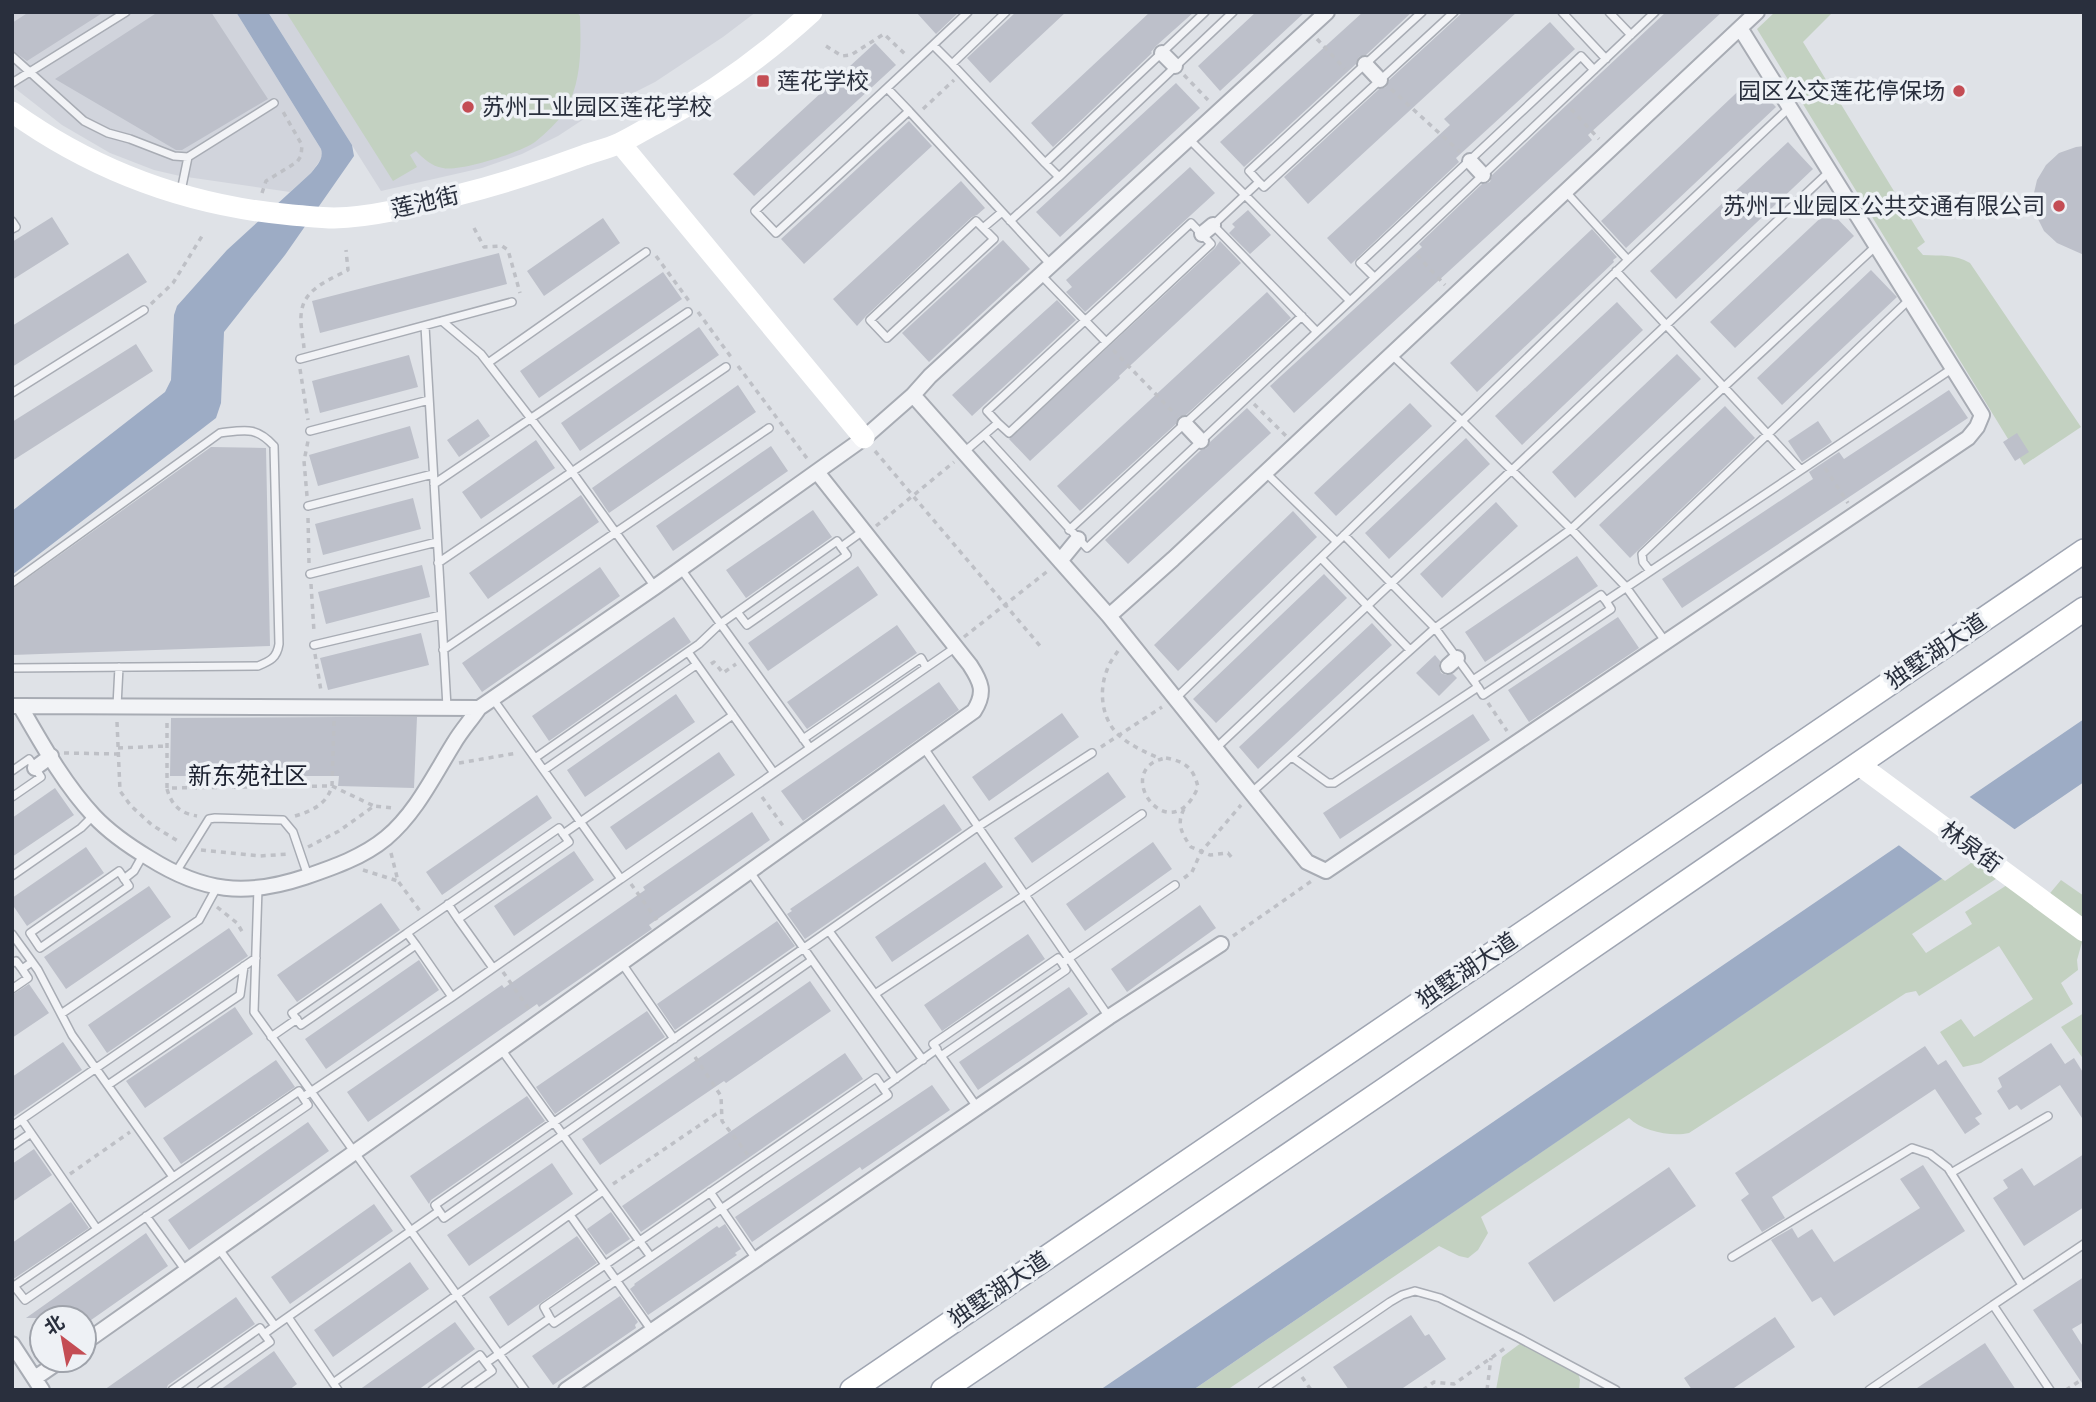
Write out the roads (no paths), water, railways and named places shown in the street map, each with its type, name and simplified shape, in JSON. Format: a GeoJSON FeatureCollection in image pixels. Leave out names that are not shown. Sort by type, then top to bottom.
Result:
{"type":"FeatureCollection","features":[{"type":"Feature","properties":{"kind":"main road","name":"莲池街"},"geometry":{"type":"LineString","coordinates":[[12,112],[37,130],[93,162],[125,176],[219,205],[257,205],[330,218],[375,213],[467,193],[620,143],[719,87],[754,62],[812,12]]}},
{"type":"Feature","properties":{"kind":"main road"},"geometry":{"type":"LineString","coordinates":[[620,143],[864,438]]}},
{"type":"Feature","properties":{"kind":"main road","name":"独墅湖大道"},"geometry":{"type":"LineString","coordinates":[[852,1390],[2084,551]]}},
{"type":"Feature","properties":{"kind":"main road"},"geometry":{"type":"LineString","coordinates":[[943,1390],[2084,609]]}},
{"type":"Feature","properties":{"kind":"main road","name":"林泉街"},"geometry":{"type":"LineString","coordinates":[[1858,764],[2084,931]]}},
{"type":"Feature","properties":{"kind":"street"},"geometry":{"type":"LineString","coordinates":[[16,706],[94,816],[121,841],[176,872],[208,886],[258,888],[284,884],[348,861],[370,850],[400,825],[479,708],[681,569],[864,438],[1327,12]]}},
{"type":"Feature","properties":{"kind":"street"},"geometry":{"type":"LineString","coordinates":[[1108,616],[1757,12]]}},
{"type":"Feature","properties":{"kind":"street"},"geometry":{"type":"LineString","coordinates":[[912,395],[1108,616],[1307,862],[1326,871],[1968,438],[1977,428],[1982,415],[1740,28]]}},
{"type":"Feature","properties":{"kind":"street"},"geometry":{"type":"LineString","coordinates":[[1162,53],[1175,66]]}},
{"type":"Feature","properties":{"kind":"street"},"geometry":{"type":"LineString","coordinates":[[1365,64],[1380,80]]}},
{"type":"Feature","properties":{"kind":"street"},"geometry":{"type":"LineString","coordinates":[[1469,161],[1483,175]]}},
{"type":"Feature","properties":{"kind":"street"},"geometry":{"type":"LineString","coordinates":[[1185,424],[1201,441]]}},
{"type":"Feature","properties":{"kind":"street"},"geometry":{"type":"LineString","coordinates":[[98,1333],[974,711],[981,700],[981,684],[970,665],[817,472]]}},
{"type":"Feature","properties":{"kind":"street"},"geometry":{"type":"LineString","coordinates":[[1060,561],[1074,534]]}},
{"type":"Feature","properties":{"kind":"street"},"geometry":{"type":"LineString","coordinates":[[16,706],[479,708]]}},
{"type":"Feature","properties":{"kind":"street"},"geometry":{"type":"LineString","coordinates":[[35,768],[49,754]]}},
{"type":"Feature","properties":{"kind":"street"},"geometry":{"type":"LineString","coordinates":[[566,1390],[1109,1017],[1221,944]]}},
{"type":"Feature","properties":{"kind":"street"},"geometry":{"type":"LineString","coordinates":[[12,1344],[38,1384]]}},
{"type":"Feature","properties":{"kind":"lane"},"geometry":{"type":"LineString","coordinates":[[12,83],[126,12]]}},
{"type":"Feature","properties":{"kind":"lane"},"geometry":{"type":"LineString","coordinates":[[911,114],[776,233],[755,211],[968,12]]}},
{"type":"Feature","properties":{"kind":"lane"},"geometry":{"type":"LineString","coordinates":[[952,64],[1006,12]]}},
{"type":"Feature","properties":{"kind":"lane"},"geometry":{"type":"LineString","coordinates":[[1045,163],[1205,12]]}},
{"type":"Feature","properties":{"kind":"lane"},"geometry":{"type":"LineString","coordinates":[[1010,221],[1233,12]]}},
{"type":"Feature","properties":{"kind":"lane"},"geometry":{"type":"LineString","coordinates":[[1422,12],[1249,171],[1264,187],[1454,12]]}},
{"type":"Feature","properties":{"kind":"lane"},"geometry":{"type":"LineString","coordinates":[[1562,12],[1606,59]]}},
{"type":"Feature","properties":{"kind":"lane"},"geometry":{"type":"LineString","coordinates":[[1609,12],[1631,35]]}},
{"type":"Feature","properties":{"kind":"lane"},"geometry":{"type":"LineString","coordinates":[[984,435],[1087,548],[1655,12]]}},
{"type":"Feature","properties":{"kind":"lane"},"geometry":{"type":"LineString","coordinates":[[933,45],[1059,177]]}},
{"type":"Feature","properties":{"kind":"lane"},"geometry":{"type":"LineString","coordinates":[[12,56],[84,121],[108,133],[174,156],[188,157],[274,103]]}},
{"type":"Feature","properties":{"kind":"lane"},"geometry":{"type":"LineString","coordinates":[[1374,278],[1360,263],[1581,56],[1594,70]]}},
{"type":"Feature","properties":{"kind":"lane"},"geometry":{"type":"LineString","coordinates":[[887,88],[1010,221],[1085,321],[1106,342]]}},
{"type":"Feature","properties":{"kind":"lane"},"geometry":{"type":"LineString","coordinates":[[1176,698],[1616,271],[1790,108]]}},
{"type":"Feature","properties":{"kind":"lane"},"geometry":{"type":"LineString","coordinates":[[1189,139],[1350,301]]}},
{"type":"Feature","properties":{"kind":"lane"},"geometry":{"type":"LineString","coordinates":[[180,194],[188,157]]}},
{"type":"Feature","properties":{"kind":"lane"},"geometry":{"type":"LineString","coordinates":[[1216,748],[1830,171]]}},
{"type":"Feature","properties":{"kind":"lane"},"geometry":{"type":"LineString","coordinates":[[1207,230],[1259,182]]}},
{"type":"Feature","properties":{"kind":"lane"},"geometry":{"type":"LineString","coordinates":[[1565,191],[1628,260]]}},
{"type":"Feature","properties":{"kind":"lane"},"geometry":{"type":"LineString","coordinates":[[983,228],[1002,212]]}},
{"type":"Feature","properties":{"kind":"lane"},"geometry":{"type":"LineString","coordinates":[[12,220],[16,227],[12,229]]}},
{"type":"Feature","properties":{"kind":"lane"},"geometry":{"type":"LineString","coordinates":[[976,222],[983,228],[994,239],[887,338],[870,320],[976,222]]}},
{"type":"Feature","properties":{"kind":"lane"},"geometry":{"type":"LineString","coordinates":[[1207,230],[1210,244],[1009,433],[987,411],[1192,223],[1207,230],[1317,332]]}},
{"type":"Feature","properties":{"kind":"lane"},"geometry":{"type":"LineString","coordinates":[[1252,792],[1435,628],[1571,529],[1876,245]]}},
{"type":"Feature","properties":{"kind":"lane"},"geometry":{"type":"LineString","coordinates":[[488,363],[646,252]]}},
{"type":"Feature","properties":{"kind":"lane"},"geometry":{"type":"LineString","coordinates":[[1616,271],[1801,470]]}},
{"type":"Feature","properties":{"kind":"lane"},"geometry":{"type":"LineString","coordinates":[[1650,571],[1643,562],[1642,554],[1910,299]]}},
{"type":"Feature","properties":{"kind":"lane"},"geometry":{"type":"LineString","coordinates":[[300,359],[512,302]]}},
{"type":"Feature","properties":{"kind":"lane"},"geometry":{"type":"LineString","coordinates":[[12,393],[144,310]]}},
{"type":"Feature","properties":{"kind":"lane"},"geometry":{"type":"LineString","coordinates":[[434,484],[688,312]]}},
{"type":"Feature","properties":{"kind":"lane"},"geometry":{"type":"LineString","coordinates":[[1074,534],[1185,424],[1302,316]]}},
{"type":"Feature","properties":{"kind":"lane"},"geometry":{"type":"LineString","coordinates":[[442,321],[481,354],[655,587]]}},
{"type":"Feature","properties":{"kind":"lane"},"geometry":{"type":"LineString","coordinates":[[425,326],[447,708]]}},
{"type":"Feature","properties":{"kind":"lane"},"geometry":{"type":"LineString","coordinates":[[1391,354],[1571,529],[1626,587],[1665,641]]}},
{"type":"Feature","properties":{"kind":"lane"},"geometry":{"type":"LineString","coordinates":[[438,563],[726,367]]}},
{"type":"Feature","properties":{"kind":"lane"},"geometry":{"type":"LineString","coordinates":[[1606,601],[1953,368]]}},
{"type":"Feature","properties":{"kind":"lane"},"geometry":{"type":"LineString","coordinates":[[310,431],[429,400]]}},
{"type":"Feature","properties":{"kind":"lane"},"geometry":{"type":"LineString","coordinates":[[964,453],[998,423]]}},
{"type":"Feature","properties":{"kind":"lane"},"geometry":{"type":"LineString","coordinates":[[443,650],[769,428]]}},
{"type":"Feature","properties":{"kind":"lane"},"geometry":{"type":"LineString","coordinates":[[12,583],[220,433],[243,430],[263,434],[274,446],[278,652],[272,660],[258,666],[12,668]]}},
{"type":"Feature","properties":{"kind":"lane"},"geometry":{"type":"LineString","coordinates":[[1265,472],[1337,542]]}},
{"type":"Feature","properties":{"kind":"lane"},"geometry":{"type":"LineString","coordinates":[[308,506],[433,474]]}},
{"type":"Feature","properties":{"kind":"lane"},"geometry":{"type":"LineString","coordinates":[[841,547],[865,532]]}},
{"type":"Feature","properties":{"kind":"lane"},"geometry":{"type":"LineString","coordinates":[[1292,757],[1328,783],[1334,783],[1476,684],[1601,594],[1611,610],[1483,695],[1476,684],[1453,662],[1435,628],[1344,535]]}},
{"type":"Feature","properties":{"kind":"lane"},"geometry":{"type":"LineString","coordinates":[[535,758],[688,652],[720,624],[837,541],[847,555],[747,625],[737,612]]}},
{"type":"Feature","properties":{"kind":"lane"},"geometry":{"type":"LineString","coordinates":[[310,574],[437,542]]}},
{"type":"Feature","properties":{"kind":"lane"},"geometry":{"type":"LineString","coordinates":[[1321,558],[1410,650]]}},
{"type":"Feature","properties":{"kind":"lane"},"geometry":{"type":"LineString","coordinates":[[681,569],[810,748]]}},
{"type":"Feature","properties":{"kind":"lane"},"geometry":{"type":"LineString","coordinates":[[314,645],[441,614]]}},
{"type":"Feature","properties":{"kind":"lane"},"geometry":{"type":"LineString","coordinates":[[306,1095],[452,997],[955,646]]}},
{"type":"Feature","properties":{"kind":"lane"},"geometry":{"type":"LineString","coordinates":[[688,652],[774,773]]}},
{"type":"Feature","properties":{"kind":"lane"},"geometry":{"type":"LineString","coordinates":[[803,739],[920,658],[926,667]]}},
{"type":"Feature","properties":{"kind":"lane"},"geometry":{"type":"LineString","coordinates":[[117,706],[119,667]]}},
{"type":"Feature","properties":{"kind":"lane"},"geometry":{"type":"LineString","coordinates":[[544,770],[699,668]]}},
{"type":"Feature","properties":{"kind":"lane"},"geometry":{"type":"LineString","coordinates":[[493,699],[624,878]]}},
{"type":"Feature","properties":{"kind":"lane"},"geometry":{"type":"LineString","coordinates":[[563,834],[733,715]]}},
{"type":"Feature","properties":{"kind":"lane"},"geometry":{"type":"LineString","coordinates":[[924,748],[1109,1017]]}},
{"type":"Feature","properties":{"kind":"lane"},"geometry":{"type":"LineString","coordinates":[[812,960],[444,1218],[435,1205],[979,826],[1092,753]]}},
{"type":"Feature","properties":{"kind":"lane"},"geometry":{"type":"LineString","coordinates":[[12,771],[29,760],[41,777],[12,797]]}},
{"type":"Feature","properties":{"kind":"lane"},"geometry":{"type":"LineString","coordinates":[[874,994],[1026,895],[1142,814]]}},
{"type":"Feature","properties":{"kind":"lane"},"geometry":{"type":"LineString","coordinates":[[12,876],[94,816]]}},
{"type":"Feature","properties":{"kind":"lane"},"geometry":{"type":"LineString","coordinates":[[176,872],[209,819],[283,820],[293,832],[308,876]]}},
{"type":"Feature","properties":{"kind":"lane"},"geometry":{"type":"LineString","coordinates":[[416,945],[301,1025],[292,1013],[559,828],[569,842],[458,919]]}},
{"type":"Feature","properties":{"kind":"lane"},"geometry":{"type":"LineString","coordinates":[[124,879],[134,871],[143,854]]}},
{"type":"Feature","properties":{"kind":"lane"},"geometry":{"type":"LineString","coordinates":[[119,871],[129,886],[40,948],[34,940],[30,933],[119,871]]}},
{"type":"Feature","properties":{"kind":"lane"},"geometry":{"type":"LineString","coordinates":[[749,871],[896,1079]]}},
{"type":"Feature","properties":{"kind":"lane"},"geometry":{"type":"LineString","coordinates":[[1062,963],[1175,886]]}},
{"type":"Feature","properties":{"kind":"lane"},"geometry":{"type":"LineString","coordinates":[[61,1014],[199,920],[217,887]]}},
{"type":"Feature","properties":{"kind":"lane"},"geometry":{"type":"LineString","coordinates":[[258,888],[254,1012],[306,1095],[353,1152],[525,1390]]}},
{"type":"Feature","properties":{"kind":"lane"},"geometry":{"type":"LineString","coordinates":[[449,904],[496,966]]}},
{"type":"Feature","properties":{"kind":"lane"},"geometry":{"type":"LineString","coordinates":[[829,931],[923,1060]]}},
{"type":"Feature","properties":{"kind":"lane"},"geometry":{"type":"LineString","coordinates":[[407,933],[452,997]]}},
{"type":"Feature","properties":{"kind":"lane"},"geometry":{"type":"LineString","coordinates":[[12,934],[32,962],[72,1035],[173,1177]]}},
{"type":"Feature","properties":{"kind":"lane"},"geometry":{"type":"LineString","coordinates":[[22,948],[34,940]]}},
{"type":"Feature","properties":{"kind":"lane"},"geometry":{"type":"LineString","coordinates":[[12,1126],[257,958]]}},
{"type":"Feature","properties":{"kind":"lane"},"geometry":{"type":"LineString","coordinates":[[883,1088],[923,1060],[939,1053],[1066,970],[1059,958],[933,1044],[939,1053],[977,1107]]}},
{"type":"Feature","properties":{"kind":"lane"},"geometry":{"type":"LineString","coordinates":[[12,963],[16,961],[28,978],[12,989]]}},
{"type":"Feature","properties":{"kind":"lane"},"geometry":{"type":"LineString","coordinates":[[22,969],[32,962]]}},
{"type":"Feature","properties":{"kind":"lane"},"geometry":{"type":"LineString","coordinates":[[621,962],[674,1039]]}},
{"type":"Feature","properties":{"kind":"lane"},"geometry":{"type":"LineString","coordinates":[[108,1085],[240,995],[244,966]]}},
{"type":"Feature","properties":{"kind":"lane"},"geometry":{"type":"LineString","coordinates":[[271,1037],[297,1019]]}},
{"type":"Feature","properties":{"kind":"lane"},"geometry":{"type":"LineString","coordinates":[[501,1049],[651,1258]]}},
{"type":"Feature","properties":{"kind":"lane"},"geometry":{"type":"LineString","coordinates":[[876,1079],[883,1088],[888,1095],[554,1324],[544,1307],[876,1079]]}},
{"type":"Feature","properties":{"kind":"lane"},"geometry":{"type":"LineString","coordinates":[[299,1091],[306,1095],[308,1105],[25,1300],[14,1286],[173,1177],[299,1091]]}},
{"type":"Feature","properties":{"kind":"lane"},"geometry":{"type":"LineString","coordinates":[[1951,1173],[2048,1116]]}},
{"type":"Feature","properties":{"kind":"lane"},"geometry":{"type":"LineString","coordinates":[[22,1120],[97,1229]]}},
{"type":"Feature","properties":{"kind":"lane"},"geometry":{"type":"LineString","coordinates":[[12,1146],[31,1133]]}},
{"type":"Feature","properties":{"kind":"lane"},"geometry":{"type":"LineString","coordinates":[[1732,1256],[1912,1148],[1930,1154],[1948,1168],[2022,1285]]}},
{"type":"Feature","properties":{"kind":"lane"},"geometry":{"type":"LineString","coordinates":[[288,1317],[335,1386],[603,1191]]}},
{"type":"Feature","properties":{"kind":"lane"},"geometry":{"type":"LineString","coordinates":[[710,1192],[757,1259]]}},
{"type":"Feature","properties":{"kind":"lane"},"geometry":{"type":"LineString","coordinates":[[264,1334],[439,1211]]}},
{"type":"Feature","properties":{"kind":"lane"},"geometry":{"type":"LineString","coordinates":[[570,1215],[652,1331]]}},
{"type":"Feature","properties":{"kind":"lane"},"geometry":{"type":"LineString","coordinates":[[146,1216],[186,1271]]}},
{"type":"Feature","properties":{"kind":"lane"},"geometry":{"type":"LineString","coordinates":[[1869,1390],[2084,1244]]}},
{"type":"Feature","properties":{"kind":"lane"},"geometry":{"type":"LineString","coordinates":[[218,1248],[275,1326]]}},
{"type":"Feature","properties":{"kind":"lane"},"geometry":{"type":"LineString","coordinates":[[1262,1390],[1390,1302],[1415,1291],[1440,1298],[1616,1390]]}},
{"type":"Feature","properties":{"kind":"lane"},"geometry":{"type":"LineString","coordinates":[[12,1299],[20,1294]]}},
{"type":"Feature","properties":{"kind":"lane"},"geometry":{"type":"LineString","coordinates":[[1993,1305],[2050,1390]]}},
{"type":"Feature","properties":{"kind":"lane"},"geometry":{"type":"LineString","coordinates":[[486,1363],[550,1318]]}},
{"type":"Feature","properties":{"kind":"lane"},"geometry":{"type":"LineString","coordinates":[[172,1390],[260,1328],[270,1342],[201,1390]]}},
{"type":"Feature","properties":{"kind":"lane"},"geometry":{"type":"LineString","coordinates":[[432,1390],[480,1355],[492,1371],[465,1390]]}},
{"type":"Feature","properties":{"kind":"water"},"geometry":{"type":"Polygon","coordinates":[[[236,12],[268,12],[352,145],[354,156],[285,255],[224,332],[221,403],[216,418],[12,575],[12,511],[165,392],[171,380],[174,315],[177,306],[227,250],[311,173],[321,159],[321,149],[236,12]]]}},
{"type":"Feature","properties":{"kind":"water"},"geometry":{"type":"Polygon","coordinates":[[[2084,719],[2084,782],[1193,1390],[1100,1390],[2084,719]]]}},
{"type":"Feature","properties":{"kind":"place","name":"莲花学校"},"geometry":{"type":"Point","coordinates":[763,81]}},
{"type":"Feature","properties":{"kind":"place","name":"园区公交莲花停保场"},"geometry":{"type":"Point","coordinates":[1959,91]}},
{"type":"Feature","properties":{"kind":"place","name":"苏州工业园区莲花学校"},"geometry":{"type":"Point","coordinates":[468,107]}},
{"type":"Feature","properties":{"kind":"place","name":"苏州工业园区公共交通有限公司"},"geometry":{"type":"Point","coordinates":[2059,206]}},
{"type":"Feature","properties":{"kind":"district","name":"新东苑社区"},"geometry":{"type":"Point","coordinates":[248,776]}}]}
